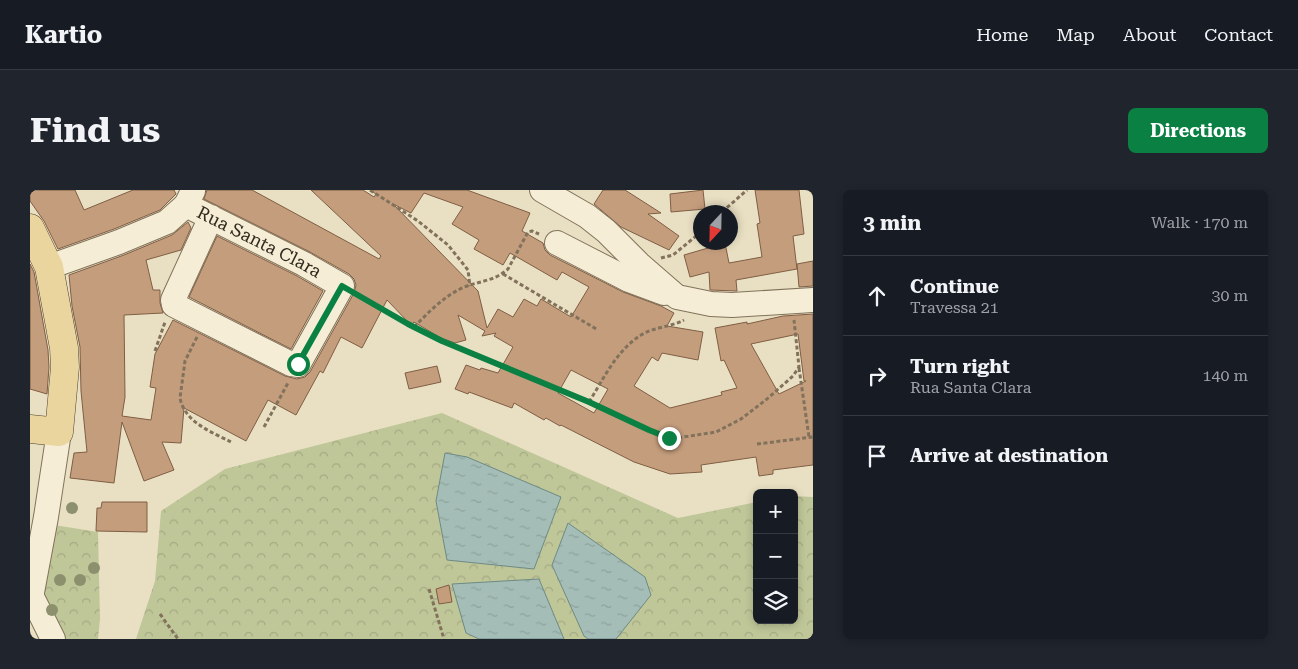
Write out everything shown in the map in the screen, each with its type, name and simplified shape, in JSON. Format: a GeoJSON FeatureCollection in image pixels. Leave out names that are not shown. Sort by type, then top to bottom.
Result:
{"type":"FeatureCollection","features":[{"type":"Feature","properties":{"kind":"main road"},"geometry":{"type":"LineString","coordinates":[[30,228],[48,267],[65,359],[58,432],[30,429]]}},
{"type":"Feature","properties":{"kind":"street"},"geometry":{"type":"LineString","coordinates":[[542,190],[587,216],[606,231],[639,264],[677,297]]}},
{"type":"Feature","properties":{"kind":"street"},"geometry":{"type":"LineString","coordinates":[[48,267],[119,242],[167,222],[190,197]]}},
{"type":"Feature","properties":{"kind":"street","name":"Rua Santa Clara"},"geometry":{"type":"LineString","coordinates":[[190,197],[211,218],[304,264],[342,286]]}},
{"type":"Feature","properties":{"kind":"street"},"geometry":{"type":"LineString","coordinates":[[211,218],[175,304],[206,321],[295,364],[342,286]]}},
{"type":"Feature","properties":{"kind":"street"},"geometry":{"type":"LineString","coordinates":[[557,243],[629,280],[677,297],[711,304],[732,305],[802,301]]}},
{"type":"Feature","properties":{"kind":"street"},"geometry":{"type":"LineString","coordinates":[[53,639],[31,599],[46,517],[58,432]]}},
{"type":"Feature","properties":{"kind":"path"},"geometry":{"type":"LineString","coordinates":[[370,190],[418,221],[448,245],[468,270],[470,286]]}},
{"type":"Feature","properties":{"kind":"path"},"geometry":{"type":"LineString","coordinates":[[730,205],[746,190]]}},
{"type":"Feature","properties":{"kind":"path"},"geometry":{"type":"LineString","coordinates":[[414,327],[438,303],[461,288],[490,280],[503,274],[508,269],[528,232],[532,231],[557,243]]}},
{"type":"Feature","properties":{"kind":"path"},"geometry":{"type":"LineString","coordinates":[[639,264],[673,254],[693,238]]}},
{"type":"Feature","properties":{"kind":"path"},"geometry":{"type":"LineString","coordinates":[[503,274],[598,330]]}},
{"type":"Feature","properties":{"kind":"path","name":"Rua Santa Clara"},"geometry":{"type":"LineString","coordinates":[[342,286],[442,341],[589,402],[669,438],[716,432],[740,419],[768,399],[794,376],[799,367]]}},
{"type":"Feature","properties":{"kind":"path"},"geometry":{"type":"LineString","coordinates":[[756,444],[811,437],[799,367],[802,301]]}},
{"type":"Feature","properties":{"kind":"path"},"geometry":{"type":"LineString","coordinates":[[155,351],[175,304]]}},
{"type":"Feature","properties":{"kind":"path"},"geometry":{"type":"LineString","coordinates":[[589,402],[617,355],[642,334],[678,324],[711,304]]}},
{"type":"Feature","properties":{"kind":"path"},"geometry":{"type":"LineString","coordinates":[[206,321],[185,361],[180,402],[196,424],[231,442]]}},
{"type":"Feature","properties":{"kind":"path"},"geometry":{"type":"LineString","coordinates":[[264,427],[295,364]]}},
{"type":"Feature","properties":{"kind":"path"},"geometry":{"type":"LineString","coordinates":[[429,589],[444,639]]}},
{"type":"Feature","properties":{"kind":"path"},"geometry":{"type":"LineString","coordinates":[[160,614],[178,639]]}},
{"type":"Feature","properties":{"kind":"green space"},"geometry":{"type":"Polygon","coordinates":[[[442,413],[678,518],[753,503],[753,624],[798,624],[798,496],[813,497],[813,639],[136,639],[155,581],[161,511],[225,469],[442,413]]]}},
{"type":"Feature","properties":{"kind":"green space"},"geometry":{"type":"Polygon","coordinates":[[[54,525],[98,532],[100,619],[98,639],[60,639],[37,597],[54,525]]]}},
{"type":"Feature","properties":{"kind":"water"},"geometry":{"type":"Polygon","coordinates":[[[445,453],[467,457],[561,497],[534,569],[447,560],[436,501],[445,453]]]}},
{"type":"Feature","properties":{"kind":"water"},"geometry":{"type":"Polygon","coordinates":[[[568,523],[645,577],[651,595],[616,639],[588,639],[584,636],[552,565],[568,523]]]}},
{"type":"Feature","properties":{"kind":"water"},"geometry":{"type":"Polygon","coordinates":[[[539,579],[564,639],[479,639],[466,633],[452,584],[539,579]]]}},
{"type":"Feature","properties":{"kind":"building"},"geometry":{"type":"Polygon","coordinates":[[[30,190],[75,190],[84,210],[133,190],[174,190],[176,194],[160,210],[58,249],[44,221],[30,201],[30,190]]]}},
{"type":"Feature","properties":{"kind":"building"},"geometry":{"type":"Polygon","coordinates":[[[207,190],[252,190],[379,259],[381,256],[311,190],[363,190],[374,197],[376,194],[370,190],[467,190],[530,213],[522,231],[543,243],[545,250],[550,255],[623,292],[661,306],[674,313],[667,326],[703,332],[698,360],[662,353],[658,361],[652,357],[634,386],[670,408],[722,395],[721,392],[737,388],[724,360],[721,361],[715,328],[747,322],[747,324],[783,316],[813,314],[813,465],[773,470],[773,474],[759,476],[756,457],[701,465],[702,472],[670,474],[634,462],[546,418],[544,420],[514,403],[512,408],[469,392],[468,394],[455,389],[466,365],[498,373],[513,347],[494,336],[496,333],[482,336],[485,331],[458,315],[466,340],[455,343],[441,338],[414,322],[411,325],[387,300],[362,348],[341,337],[323,373],[320,371],[296,415],[268,400],[246,441],[184,408],[181,443],[162,442],[174,470],[144,481],[122,422],[114,483],[70,478],[74,453],[87,452],[81,391],[80,347],[72,306],[69,275],[172,235],[188,222],[191,228],[181,250],[146,260],[153,290],[160,290],[160,303],[163,313],[124,315],[125,397],[122,416],[151,420],[156,388],[150,387],[155,354],[173,320],[285,376],[297,379],[305,377],[310,372],[354,293],[356,285],[354,279],[349,274],[310,252],[204,199],[207,190]],[[424,193],[411,213],[393,204],[478,291],[487,328],[498,309],[513,317],[524,299],[537,306],[541,299],[571,317],[589,287],[562,272],[557,280],[510,253],[503,265],[474,249],[479,240],[452,224],[463,207],[424,193]],[[798,334],[751,344],[779,394],[806,381],[804,381],[798,334]],[[571,370],[558,393],[594,413],[608,389],[571,370]]]}},
{"type":"Feature","properties":{"kind":"building"},"geometry":{"type":"Polygon","coordinates":[[[603,190],[625,190],[661,213],[648,214],[679,236],[669,250],[621,227],[594,204],[603,190]]]}},
{"type":"Feature","properties":{"kind":"building"},"geometry":{"type":"Polygon","coordinates":[[[703,190],[705,205],[693,205],[693,210],[671,212],[670,194],[703,190]]]}},
{"type":"Feature","properties":{"kind":"building"},"geometry":{"type":"Polygon","coordinates":[[[755,190],[799,190],[804,234],[793,236],[797,269],[736,280],[737,291],[710,290],[709,272],[690,277],[684,255],[701,250],[726,250],[729,263],[762,257],[757,224],[760,223],[755,190]]]}},
{"type":"Feature","properties":{"kind":"building"},"geometry":{"type":"Polygon","coordinates":[[[217,236],[323,291],[291,349],[189,297],[217,236]]]}},
{"type":"Feature","properties":{"kind":"building"},"geometry":{"type":"Polygon","coordinates":[[[813,261],[813,286],[799,287],[797,264],[813,261]]]}},
{"type":"Feature","properties":{"kind":"building"},"geometry":{"type":"Polygon","coordinates":[[[30,264],[34,272],[48,350],[47,394],[30,389],[30,264]]]}},
{"type":"Feature","properties":{"kind":"building"},"geometry":{"type":"Polygon","coordinates":[[[437,366],[441,382],[409,389],[405,373],[437,366]]]}},
{"type":"Feature","properties":{"kind":"building"},"geometry":{"type":"Polygon","coordinates":[[[102,502],[147,502],[147,532],[96,531],[97,508],[101,508],[102,502]]]}},
{"type":"Feature","properties":{"kind":"building"},"geometry":{"type":"Polygon","coordinates":[[[449,585],[452,602],[439,604],[436,589],[449,585]]]}},
{"type":"Feature","properties":{"kind":"route"},"geometry":{"type":"LineString","coordinates":[[298,364],[301,362],[342,286],[442,341],[589,402],[669,438]]}}]}
